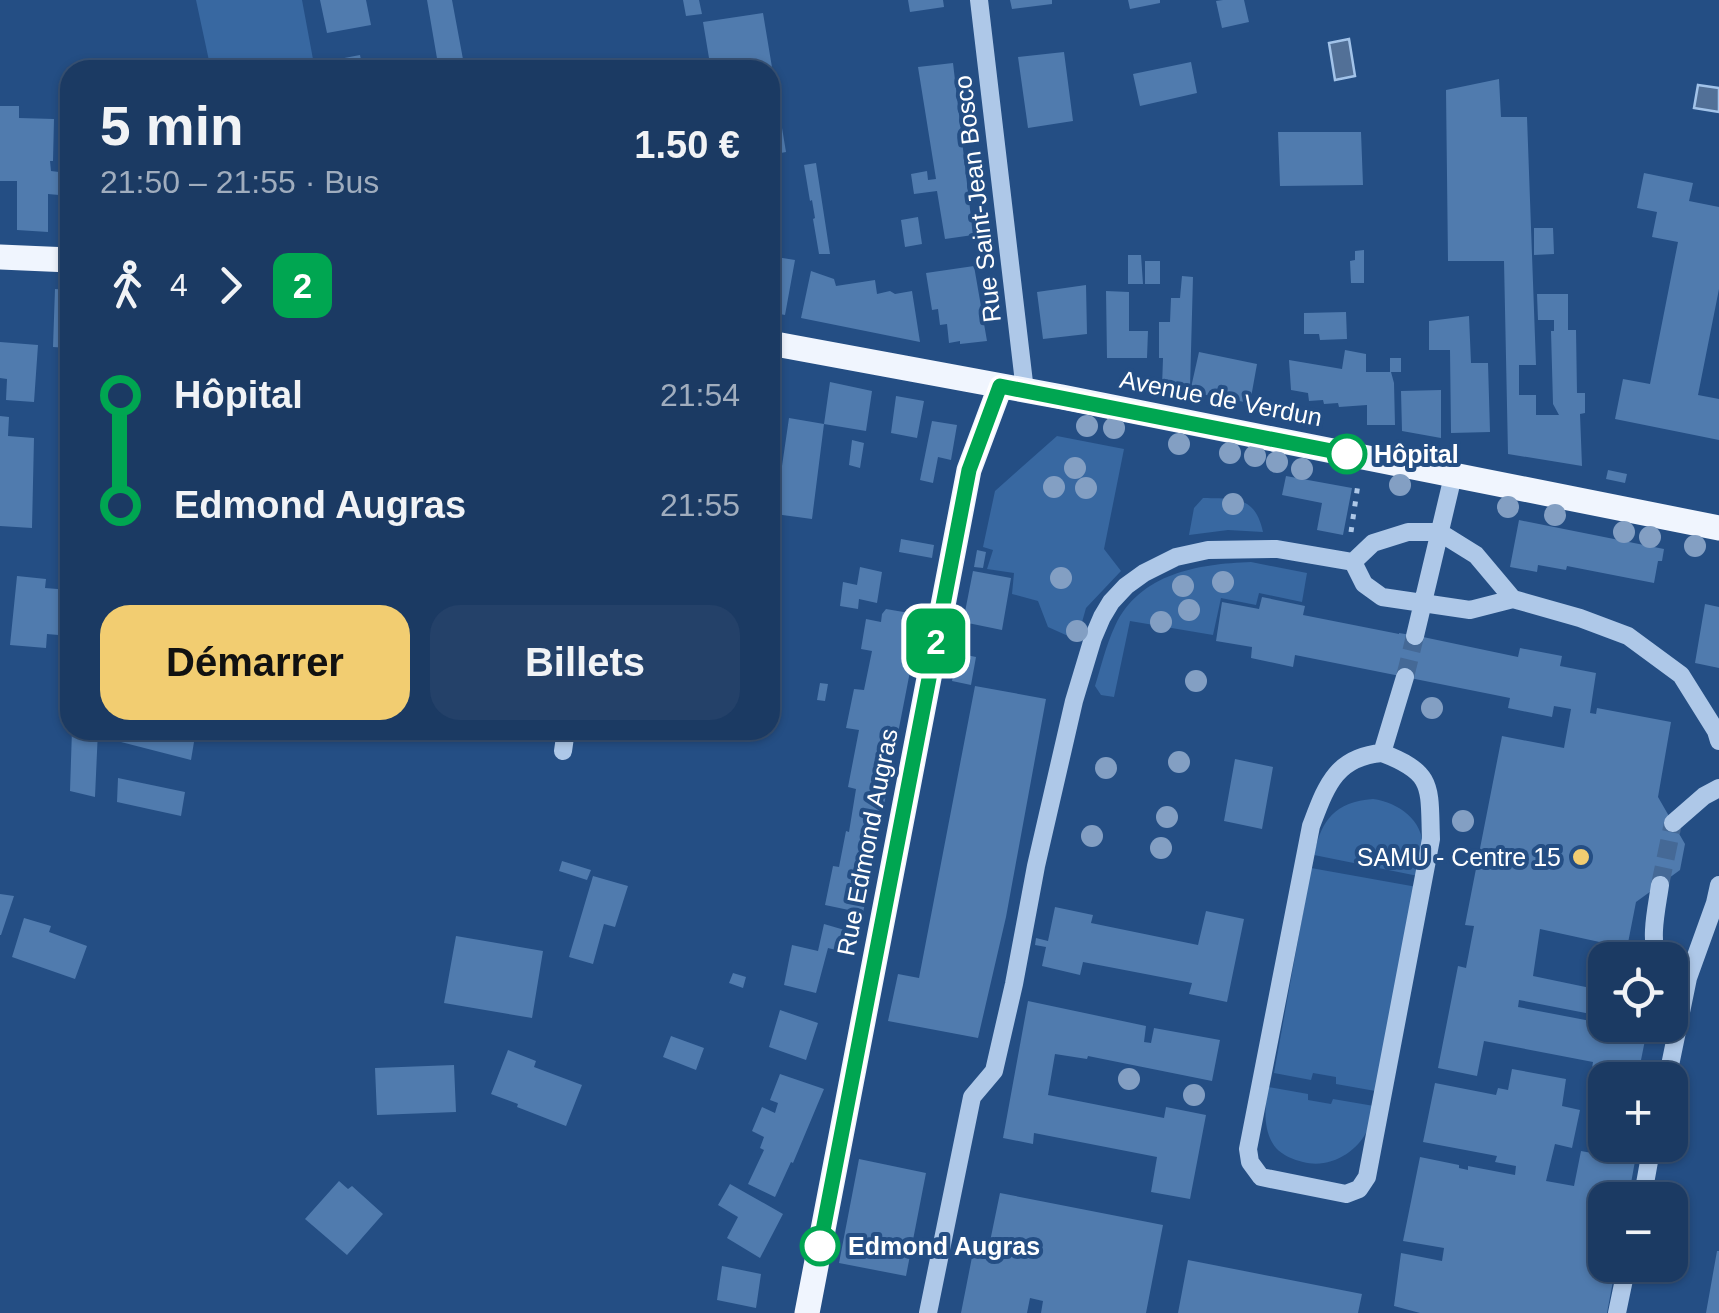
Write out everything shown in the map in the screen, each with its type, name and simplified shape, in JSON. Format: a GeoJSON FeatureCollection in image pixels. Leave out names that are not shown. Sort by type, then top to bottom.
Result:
{"type":"FeatureCollection","features":[{"type":"Feature","properties":{"kind":"main road"},"geometry":{"type":"LineString","coordinates":[[0,258],[60,260]]}},
{"type":"Feature","properties":{"kind":"main road","name":"Avenue de Verdun"},"geometry":{"type":"LineString","coordinates":[[780,345],[1719,528]]}},
{"type":"Feature","properties":{"kind":"main road","name":"Rue Edmond Augras"},"geometry":{"type":"LineString","coordinates":[[807,1313],[969,470],[1012,389]]}},
{"type":"Feature","properties":{"kind":"street","name":"Rue Saint-Jean Bosco"},"geometry":{"type":"LineString","coordinates":[[979,0],[1012,389]]}},
{"type":"Feature","properties":{"kind":"street"},"geometry":{"type":"LineString","coordinates":[[1415,636],[1453,476]]}},
{"type":"Feature","properties":{"kind":"street"},"geometry":{"type":"LineString","coordinates":[[1353,562],[1373,542],[1408,532],[1439,532],[1476,555],[1513,598]]}},
{"type":"Feature","properties":{"kind":"street"},"geometry":{"type":"LineString","coordinates":[[928,1313],[972,1098],[994,1071],[1074,701],[1102,617],[1126,586],[1176,557],[1208,550],[1277,549],[1353,562]]}},
{"type":"Feature","properties":{"kind":"street"},"geometry":{"type":"LineString","coordinates":[[1353,562],[1364,584],[1382,597],[1470,610],[1513,598],[1628,636],[1681,675],[1719,741]]}},
{"type":"Feature","properties":{"kind":"street"},"geometry":{"type":"LineString","coordinates":[[1382,754],[1405,677]]}},
{"type":"Feature","properties":{"kind":"street"},"geometry":{"type":"LineString","coordinates":[[564,751],[565,740]]}},
{"type":"Feature","properties":{"kind":"street"},"geometry":{"type":"LineString","coordinates":[[1382,754],[1408,763],[1423,775],[1430,802],[1431,840],[1367,1176],[1359,1189],[1346,1194],[1260,1177],[1250,1162],[1248,1149],[1310,826],[1327,785],[1345,765],[1366,755],[1382,754]]}},
{"type":"Feature","properties":{"kind":"street"},"geometry":{"type":"LineString","coordinates":[[1672,822],[1719,788]]}},
{"type":"Feature","properties":{"kind":"street"},"geometry":{"type":"LineString","coordinates":[[1655,942],[1660,885]]}},
{"type":"Feature","properties":{"kind":"street"},"geometry":{"type":"LineString","coordinates":[[1688,978],[1719,885]]}},
{"type":"Feature","properties":{"kind":"street"},"geometry":{"type":"LineString","coordinates":[[1617,1313],[1623,1282]]}},
{"type":"Feature","properties":{"kind":"path"},"geometry":{"type":"LineString","coordinates":[[1350,540],[1360,471]]}},
{"type":"Feature","properties":{"kind":"shaded area"},"geometry":{"type":"Polygon","coordinates":[[[196,0],[302,0],[313,60],[209,60],[196,0]]]}},
{"type":"Feature","properties":{"kind":"shaded area"},"geometry":{"type":"Polygon","coordinates":[[[1349,39],[1355,76],[1335,80],[1329,43],[1349,39]]]}},
{"type":"Feature","properties":{"kind":"shaded area"},"geometry":{"type":"Polygon","coordinates":[[[1698,85],[1719,88],[1719,112],[1694,108],[1698,85]]]}},
{"type":"Feature","properties":{"kind":"shaded area"},"geometry":{"type":"Polygon","coordinates":[[[1057,436],[1124,449],[1104,549],[1121,571],[1086,608],[1077,640],[1048,627],[1038,601],[1012,594],[1014,573],[987,569],[993,550],[983,547],[995,491],[1057,436]]]}},
{"type":"Feature","properties":{"kind":"shaded area"},"geometry":{"type":"Polygon","coordinates":[[[1203,498],[1234,499],[1249,505],[1263,532],[1228,530],[1189,535],[1194,508],[1203,498]]]}},
{"type":"Feature","properties":{"kind":"shaded area"},"geometry":{"type":"Polygon","coordinates":[[[1251,562],[1307,573],[1302,602],[1259,593],[1256,605],[1221,598],[1213,635],[1130,621],[1114,697],[1101,695],[1095,686],[1109,641],[1126,608],[1139,594],[1191,569],[1251,562]]]}},
{"type":"Feature","properties":{"kind":"shaded area"},"geometry":{"type":"Polygon","coordinates":[[[1373,799],[1401,809],[1420,831],[1423,852],[1418,876],[1314,855],[1321,832],[1332,815],[1349,804],[1373,799]]]}},
{"type":"Feature","properties":{"kind":"shaded area"},"geometry":{"type":"Polygon","coordinates":[[[1311,868],[1417,887],[1381,1092],[1336,1084],[1336,1077],[1313,1073],[1311,1080],[1274,1073],[1311,868]]]}},
{"type":"Feature","properties":{"kind":"shaded area"},"geometry":{"type":"Polygon","coordinates":[[[1268,1087],[1308,1094],[1308,1100],[1331,1104],[1333,1099],[1374,1106],[1368,1129],[1357,1145],[1332,1161],[1313,1164],[1292,1159],[1276,1148],[1268,1134],[1268,1087]]]}},
{"type":"Feature","properties":{"kind":"building"},"geometry":{"type":"Polygon","coordinates":[[[320,0],[366,0],[371,25],[327,33],[320,0]]]}},
{"type":"Feature","properties":{"kind":"building"},"geometry":{"type":"Polygon","coordinates":[[[427,0],[452,0],[463,60],[437,60],[427,0]]]}},
{"type":"Feature","properties":{"kind":"building"},"geometry":{"type":"Polygon","coordinates":[[[683,0],[699,0],[702,14],[686,16],[683,0]]]}},
{"type":"Feature","properties":{"kind":"building"},"geometry":{"type":"Polygon","coordinates":[[[908,0],[943,0],[944,7],[910,12],[908,0]]]}},
{"type":"Feature","properties":{"kind":"building"},"geometry":{"type":"Polygon","coordinates":[[[1010,0],[1052,0],[1052,4],[1012,9],[1010,0]]]}},
{"type":"Feature","properties":{"kind":"building"},"geometry":{"type":"Polygon","coordinates":[[[1128,0],[1160,0],[1160,3],[1130,9],[1128,0]]]}},
{"type":"Feature","properties":{"kind":"building"},"geometry":{"type":"Polygon","coordinates":[[[1244,0],[1249,22],[1222,28],[1216,1],[1244,0]]]}},
{"type":"Feature","properties":{"kind":"building"},"geometry":{"type":"Polygon","coordinates":[[[763,13],[771,60],[709,60],[703,22],[763,13]]]}},
{"type":"Feature","properties":{"kind":"building"},"geometry":{"type":"Polygon","coordinates":[[[1064,52],[1073,121],[1028,128],[1018,57],[1064,52]]]}},
{"type":"Feature","properties":{"kind":"building"},"geometry":{"type":"Polygon","coordinates":[[[360,55],[361,60],[334,60],[360,55]]]}},
{"type":"Feature","properties":{"kind":"building"},"geometry":{"type":"Polygon","coordinates":[[[1191,62],[1197,93],[1140,106],[1133,74],[1191,62]]]}},
{"type":"Feature","properties":{"kind":"building"},"geometry":{"type":"Polygon","coordinates":[[[953,63],[973,235],[945,239],[937,191],[914,194],[911,174],[927,171],[928,180],[936,179],[918,67],[953,63]]]}},
{"type":"Feature","properties":{"kind":"building"},"geometry":{"type":"Polygon","coordinates":[[[1499,79],[1501,117],[1527,117],[1536,365],[1519,365],[1519,395],[1536,395],[1536,415],[1559,415],[1553,404],[1554,320],[1538,320],[1537,294],[1568,294],[1568,330],[1576,330],[1577,393],[1585,393],[1585,413],[1580,414],[1582,466],[1508,454],[1504,261],[1448,261],[1446,90],[1499,79]]]}},
{"type":"Feature","properties":{"kind":"building"},"geometry":{"type":"Polygon","coordinates":[[[0,106],[19,106],[19,118],[54,119],[50,161],[51,171],[59,172],[59,195],[48,194],[48,232],[17,230],[17,181],[0,181],[0,106]]]}},
{"type":"Feature","properties":{"kind":"building"},"geometry":{"type":"Polygon","coordinates":[[[780,116],[786,152],[780,153],[780,116]]]}},
{"type":"Feature","properties":{"kind":"building"},"geometry":{"type":"Polygon","coordinates":[[[1278,132],[1361,132],[1363,185],[1280,186],[1278,132]]]}},
{"type":"Feature","properties":{"kind":"building"},"geometry":{"type":"Polygon","coordinates":[[[816,163],[830,254],[819,254],[804,165],[816,163]]]}},
{"type":"Feature","properties":{"kind":"building"},"geometry":{"type":"Polygon","coordinates":[[[1644,173],[1693,183],[1689,201],[1719,207],[1719,289],[1698,395],[1719,399],[1719,440],[1615,419],[1623,379],[1650,384],[1678,242],[1652,237],[1657,212],[1637,208],[1644,173]]]}},
{"type":"Feature","properties":{"kind":"building"},"geometry":{"type":"Polygon","coordinates":[[[918,217],[922,244],[905,247],[901,220],[918,217]]]}},
{"type":"Feature","properties":{"kind":"building"},"geometry":{"type":"Polygon","coordinates":[[[1534,228],[1553,228],[1554,254],[1534,255],[1534,228]]]}},
{"type":"Feature","properties":{"kind":"building"},"geometry":{"type":"Polygon","coordinates":[[[1364,250],[1364,283],[1351,283],[1350,261],[1355,260],[1355,251],[1364,250]]]}},
{"type":"Feature","properties":{"kind":"building"},"geometry":{"type":"Polygon","coordinates":[[[1128,255],[1141,255],[1143,284],[1128,284],[1128,255]]]}},
{"type":"Feature","properties":{"kind":"building"},"geometry":{"type":"Polygon","coordinates":[[[780,258],[795,260],[785,315],[780,314],[780,258]]]}},
{"type":"Feature","properties":{"kind":"building"},"geometry":{"type":"Polygon","coordinates":[[[1145,261],[1160,261],[1160,284],[1145,284],[1145,261]]]}},
{"type":"Feature","properties":{"kind":"building"},"geometry":{"type":"Polygon","coordinates":[[[974,266],[987,341],[949,343],[947,324],[940,325],[938,309],[932,310],[926,273],[974,266]]]}},
{"type":"Feature","properties":{"kind":"building"},"geometry":{"type":"Polygon","coordinates":[[[811,271],[834,279],[836,286],[875,280],[877,294],[912,291],[920,342],[801,318],[811,271]]]}},
{"type":"Feature","properties":{"kind":"building"},"geometry":{"type":"Polygon","coordinates":[[[1182,276],[1193,277],[1190,388],[1162,387],[1159,322],[1170,322],[1171,298],[1180,298],[1182,276]]]}},
{"type":"Feature","properties":{"kind":"building"},"geometry":{"type":"Polygon","coordinates":[[[1086,285],[1087,334],[1043,339],[1037,292],[1086,285]]]}},
{"type":"Feature","properties":{"kind":"building"},"geometry":{"type":"Polygon","coordinates":[[[55,289],[60,289],[60,347],[53,347],[55,289]]]}},
{"type":"Feature","properties":{"kind":"building"},"geometry":{"type":"Polygon","coordinates":[[[1106,291],[1129,292],[1129,331],[1148,331],[1147,358],[1107,358],[1106,291]]]}},
{"type":"Feature","properties":{"kind":"building"},"geometry":{"type":"Polygon","coordinates":[[[1346,312],[1347,339],[1320,340],[1319,334],[1304,334],[1304,313],[1346,312]]]}},
{"type":"Feature","properties":{"kind":"building"},"geometry":{"type":"Polygon","coordinates":[[[1469,316],[1471,363],[1488,363],[1490,432],[1451,433],[1450,350],[1429,350],[1429,321],[1469,316]]]}},
{"type":"Feature","properties":{"kind":"building"},"geometry":{"type":"Polygon","coordinates":[[[0,342],[38,345],[34,402],[6,400],[7,379],[0,378],[0,342]]]}},
{"type":"Feature","properties":{"kind":"building"},"geometry":{"type":"Polygon","coordinates":[[[1345,350],[1366,354],[1366,372],[1390,372],[1390,358],[1401,358],[1401,372],[1391,372],[1395,425],[1367,425],[1367,405],[1339,407],[1338,403],[1324,404],[1323,400],[1309,401],[1308,393],[1291,390],[1289,360],[1342,369],[1345,350]]]}},
{"type":"Feature","properties":{"kind":"building"},"geometry":{"type":"Polygon","coordinates":[[[1199,352],[1257,364],[1250,403],[1190,392],[1199,352]]]}},
{"type":"Feature","properties":{"kind":"building"},"geometry":{"type":"Polygon","coordinates":[[[830,382],[872,391],[866,431],[824,424],[830,382]]]}},
{"type":"Feature","properties":{"kind":"building"},"geometry":{"type":"Polygon","coordinates":[[[1441,390],[1441,438],[1402,431],[1401,391],[1441,390]]]}},
{"type":"Feature","properties":{"kind":"building"},"geometry":{"type":"Polygon","coordinates":[[[896,396],[924,401],[917,438],[891,433],[896,396]]]}},
{"type":"Feature","properties":{"kind":"building"},"geometry":{"type":"Polygon","coordinates":[[[0,416],[9,417],[8,436],[34,438],[32,528],[0,526],[0,416]]]}},
{"type":"Feature","properties":{"kind":"building"},"geometry":{"type":"Polygon","coordinates":[[[789,418],[824,424],[812,519],[780,515],[780,480],[789,418]]]}},
{"type":"Feature","properties":{"kind":"building"},"geometry":{"type":"Polygon","coordinates":[[[932,421],[957,425],[951,460],[938,457],[933,483],[920,480],[932,421]]]}},
{"type":"Feature","properties":{"kind":"building"},"geometry":{"type":"Polygon","coordinates":[[[852,440],[864,443],[860,468],[849,465],[852,440]]]}},
{"type":"Feature","properties":{"kind":"building"},"geometry":{"type":"Polygon","coordinates":[[[1608,470],[1627,474],[1625,483],[1606,479],[1608,470]]]}},
{"type":"Feature","properties":{"kind":"building"},"geometry":{"type":"Polygon","coordinates":[[[1286,476],[1352,488],[1343,535],[1317,530],[1322,503],[1282,495],[1286,476]]]}},
{"type":"Feature","properties":{"kind":"building"},"geometry":{"type":"Polygon","coordinates":[[[1519,520],[1664,549],[1654,583],[1567,566],[1566,570],[1538,565],[1537,572],[1510,567],[1519,520]]]}},
{"type":"Feature","properties":{"kind":"building"},"geometry":{"type":"Polygon","coordinates":[[[901,539],[934,545],[932,558],[899,552],[901,539]]]}},
{"type":"Feature","properties":{"kind":"building"},"geometry":{"type":"Polygon","coordinates":[[[977,550],[986,552],[983,568],[974,567],[977,550]]]}},
{"type":"Feature","properties":{"kind":"building"},"geometry":{"type":"Polygon","coordinates":[[[860,567],[882,572],[877,603],[859,599],[858,609],[840,606],[843,582],[857,585],[860,567]]]}},
{"type":"Feature","properties":{"kind":"building"},"geometry":{"type":"Polygon","coordinates":[[[973,571],[1011,578],[1002,630],[963,622],[973,571]]]}},
{"type":"Feature","properties":{"kind":"building"},"geometry":{"type":"Polygon","coordinates":[[[17,576],[46,579],[45,588],[60,589],[60,635],[47,634],[46,648],[10,645],[17,576]]]}},
{"type":"Feature","properties":{"kind":"building","name":"SAMU - Centre 15"},"geometry":{"type":"Polygon","coordinates":[[[1262,597],[1305,606],[1303,615],[1399,634],[1518,657],[1520,648],[1562,656],[1560,666],[1596,673],[1590,713],[1596,714],[1597,708],[1671,722],[1658,797],[1685,844],[1680,870],[1636,902],[1628,942],[1600,942],[1540,929],[1533,976],[1588,987],[1588,1013],[1519,1000],[1518,1007],[1588,1020],[1588,1042],[1645,1042],[1641,1062],[1593,1062],[1484,1041],[1477,1076],[1438,1068],[1458,966],[1466,968],[1474,926],[1465,925],[1502,736],[1564,748],[1571,709],[1554,706],[1552,717],[1508,708],[1510,698],[1295,655],[1293,667],[1251,658],[1252,647],[1216,641],[1222,602],[1259,609],[1262,597]]]}},
{"type":"Feature","properties":{"kind":"building"},"geometry":{"type":"Polygon","coordinates":[[[1705,604],[1719,607],[1719,668],[1695,663],[1705,604]]]}},
{"type":"Feature","properties":{"kind":"building"},"geometry":{"type":"Polygon","coordinates":[[[886,609],[921,615],[863,913],[825,905],[833,866],[839,867],[846,831],[849,832],[856,789],[848,787],[859,730],[846,728],[854,689],[864,690],[872,651],[861,649],[866,619],[881,622],[886,609]]]}},
{"type":"Feature","properties":{"kind":"building"},"geometry":{"type":"Polygon","coordinates":[[[957,653],[976,657],[971,685],[952,681],[957,653]]]}},
{"type":"Feature","properties":{"kind":"building"},"geometry":{"type":"Polygon","coordinates":[[[820,683],[828,684],[825,701],[817,700],[820,683]]]}},
{"type":"Feature","properties":{"kind":"building"},"geometry":{"type":"Polygon","coordinates":[[[975,686],[1046,699],[1006,917],[978,1038],[888,1021],[898,974],[919,978],[975,686]]]}},
{"type":"Feature","properties":{"kind":"building"},"geometry":{"type":"Polygon","coordinates":[[[72,740],[98,740],[95,797],[70,791],[72,740]]]}},
{"type":"Feature","properties":{"kind":"building"},"geometry":{"type":"Polygon","coordinates":[[[121,740],[194,740],[191,760],[121,740]]]}},
{"type":"Feature","properties":{"kind":"building"},"geometry":{"type":"Polygon","coordinates":[[[1235,759],[1273,767],[1262,829],[1224,821],[1235,759]]]}},
{"type":"Feature","properties":{"kind":"building"},"geometry":{"type":"Polygon","coordinates":[[[118,778],[185,792],[181,816],[117,802],[118,778]]]}},
{"type":"Feature","properties":{"kind":"building"},"geometry":{"type":"Polygon","coordinates":[[[562,861],[591,870],[587,880],[559,871],[562,861]]]}},
{"type":"Feature","properties":{"kind":"building"},"geometry":{"type":"Polygon","coordinates":[[[593,876],[628,886],[615,927],[604,924],[593,964],[569,957],[593,876]]]}},
{"type":"Feature","properties":{"kind":"building"},"geometry":{"type":"Polygon","coordinates":[[[0,894],[14,896],[1,935],[0,935],[0,894]]]}},
{"type":"Feature","properties":{"kind":"building"},"geometry":{"type":"Polygon","coordinates":[[[1055,907],[1093,915],[1091,923],[1198,945],[1206,911],[1244,919],[1227,1002],[1189,994],[1192,983],[1083,962],[1080,975],[1042,966],[1046,947],[1035,945],[1036,938],[1048,941],[1055,907]]]}},
{"type":"Feature","properties":{"kind":"building"},"geometry":{"type":"Polygon","coordinates":[[[24,918],[51,926],[49,932],[87,946],[75,979],[12,957],[24,918]]]}},
{"type":"Feature","properties":{"kind":"building"},"geometry":{"type":"Polygon","coordinates":[[[824,924],[848,931],[844,952],[828,948],[816,993],[784,985],[792,945],[818,951],[824,924]]]}},
{"type":"Feature","properties":{"kind":"building"},"geometry":{"type":"Polygon","coordinates":[[[456,936],[543,951],[532,1018],[444,1003],[456,936]]]}},
{"type":"Feature","properties":{"kind":"building"},"geometry":{"type":"Polygon","coordinates":[[[733,973],[746,977],[743,988],[729,983],[733,973]]]}},
{"type":"Feature","properties":{"kind":"building"},"geometry":{"type":"Polygon","coordinates":[[[1028,1001],[1146,1026],[1144,1042],[1151,1043],[1154,1028],[1220,1040],[1212,1081],[1088,1056],[1087,1059],[1055,1054],[1048,1095],[1164,1118],[1166,1107],[1206,1115],[1190,1199],[1151,1192],[1157,1157],[1034,1133],[1033,1144],[1003,1138],[1028,1001]]]}},
{"type":"Feature","properties":{"kind":"building"},"geometry":{"type":"Polygon","coordinates":[[[780,1010],[818,1023],[806,1060],[769,1047],[780,1010]]]}},
{"type":"Feature","properties":{"kind":"building"},"geometry":{"type":"Polygon","coordinates":[[[671,1036],[704,1048],[696,1070],[663,1057],[671,1036]]]}},
{"type":"Feature","properties":{"kind":"building"},"geometry":{"type":"Polygon","coordinates":[[[508,1050],[536,1061],[534,1067],[582,1085],[566,1126],[491,1094],[508,1050]]]}},
{"type":"Feature","properties":{"kind":"building"},"geometry":{"type":"Polygon","coordinates":[[[454,1065],[456,1112],[377,1115],[375,1068],[454,1065]]]}},
{"type":"Feature","properties":{"kind":"building"},"geometry":{"type":"Polygon","coordinates":[[[1512,1069],[1566,1079],[1562,1106],[1580,1110],[1572,1148],[1555,1144],[1546,1181],[1574,1186],[1581,1151],[1588,1152],[1588,1162],[1635,1162],[1631,1182],[1588,1182],[1588,1282],[1613,1282],[1607,1313],[1420,1313],[1394,1306],[1401,1253],[1442,1261],[1444,1248],[1403,1241],[1420,1157],[1468,1170],[1468,1166],[1515,1175],[1516,1166],[1495,1162],[1497,1156],[1423,1142],[1435,1083],[1496,1095],[1498,1088],[1508,1090],[1512,1069]]]}},
{"type":"Feature","properties":{"kind":"building"},"geometry":{"type":"Polygon","coordinates":[[[780,1074],[824,1089],[775,1197],[748,1184],[764,1150],[760,1148],[764,1137],[752,1131],[762,1107],[775,1113],[778,1103],[770,1100],[780,1074]]]}},
{"type":"Feature","properties":{"kind":"building"},"geometry":{"type":"Polygon","coordinates":[[[859,1159],[926,1173],[906,1276],[839,1263],[859,1159]]]}},
{"type":"Feature","properties":{"kind":"building"},"geometry":{"type":"Polygon","coordinates":[[[339,1181],[348,1189],[352,1186],[383,1214],[347,1255],[305,1219],[339,1181]]]}},
{"type":"Feature","properties":{"kind":"building"},"geometry":{"type":"Polygon","coordinates":[[[730,1184],[783,1214],[760,1258],[727,1238],[738,1217],[718,1205],[730,1184]]]}},
{"type":"Feature","properties":{"kind":"building"},"geometry":{"type":"Polygon","coordinates":[[[1000,1193],[1163,1225],[1146,1313],[1041,1313],[1043,1301],[1030,1298],[1027,1313],[961,1313],[973,1252],[987,1256],[1000,1193]]]}},
{"type":"Feature","properties":{"kind":"building"},"geometry":{"type":"Polygon","coordinates":[[[1717,1251],[1719,1313],[1706,1313],[1717,1251]]]}},
{"type":"Feature","properties":{"kind":"building"},"geometry":{"type":"Polygon","coordinates":[[[1188,1260],[1362,1294],[1358,1313],[1178,1313],[1188,1260]]]}},
{"type":"Feature","properties":{"kind":"building"},"geometry":{"type":"Polygon","coordinates":[[[722,1266],[761,1274],[756,1308],[717,1300],[722,1266]]]}},
{"type":"Feature","properties":{"kind":"tunnel"},"geometry":{"type":"LineString","coordinates":[[1405,677],[1415,636]]}},
{"type":"Feature","properties":{"kind":"tunnel"},"geometry":{"type":"LineString","coordinates":[[1660,885],[1673,823]]}},
{"type":"Feature","properties":{"kind":"bus line","name":"2"},"geometry":{"type":"LineString","coordinates":[[820,1246],[969,470],[1000,386],[1347,454]]}},
{"type":"Feature","properties":{"kind":"place","name":"Hôpital"},"geometry":{"type":"Point","coordinates":[1347,454]}},
{"type":"Feature","properties":{"kind":"place","name":"SAMU - Centre 15"},"geometry":{"type":"Point","coordinates":[1581,857]}},
{"type":"Feature","properties":{"kind":"place","name":"Edmond Augras"},"geometry":{"type":"Point","coordinates":[820,1246]}}]}
